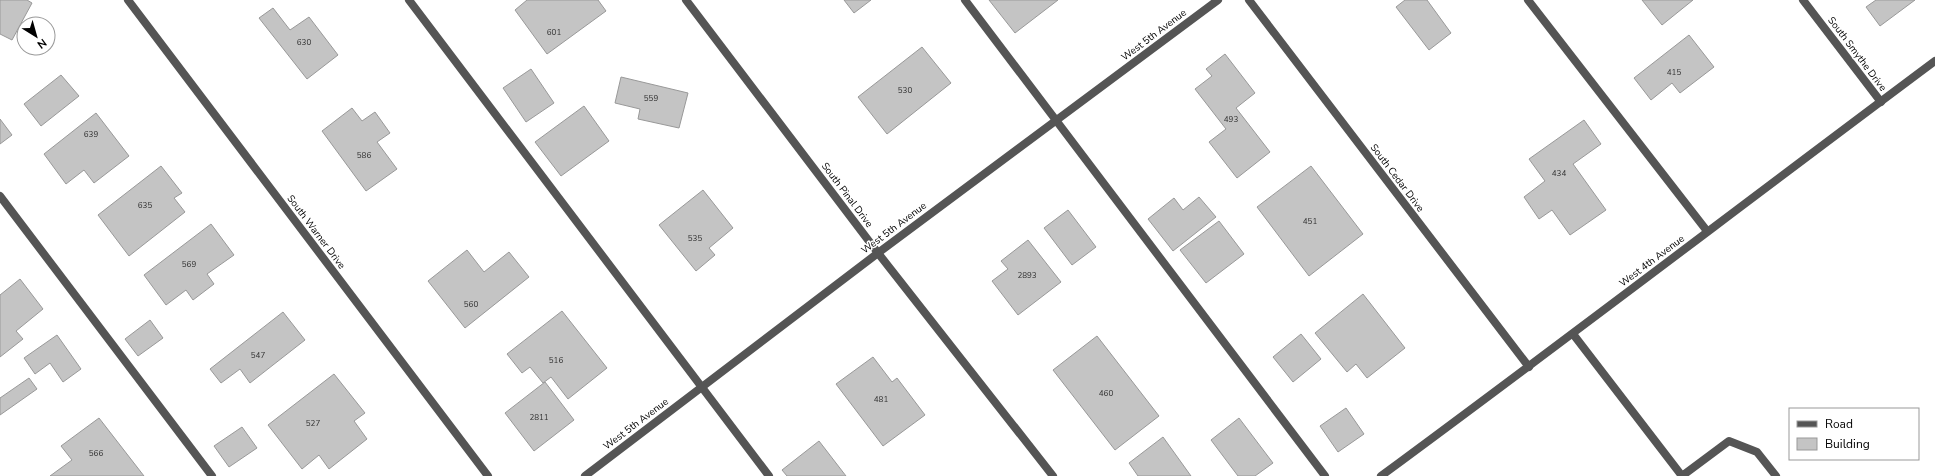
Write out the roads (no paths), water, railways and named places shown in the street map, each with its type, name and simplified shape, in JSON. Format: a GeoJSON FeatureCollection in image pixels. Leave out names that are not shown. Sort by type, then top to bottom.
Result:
{"type":"FeatureCollection","features":[{"type":"Feature","properties":{"kind":"street","name":"South Warner Drive"},"geometry":{"type":"LineString","coordinates":[[128,0],[488,476]]}},
{"type":"Feature","properties":{"kind":"street"},"geometry":{"type":"LineString","coordinates":[[409,0],[769,476]]}},
{"type":"Feature","properties":{"kind":"street","name":"South Pinal Drive"},"geometry":{"type":"LineString","coordinates":[[686,0],[878,253],[1053,476]]}},
{"type":"Feature","properties":{"kind":"street"},"geometry":{"type":"LineString","coordinates":[[965,0],[1325,476]]}},
{"type":"Feature","properties":{"kind":"street","name":"West 5th Avenue"},"geometry":{"type":"LineString","coordinates":[[585,476],[878,253],[1218,0]]}},
{"type":"Feature","properties":{"kind":"street","name":"South Cedar Drive"},"geometry":{"type":"LineString","coordinates":[[1249,0],[1529,367]]}},
{"type":"Feature","properties":{"kind":"street"},"geometry":{"type":"LineString","coordinates":[[1528,0],[1707,231]]}},
{"type":"Feature","properties":{"kind":"street","name":"South Smythe Drive"},"geometry":{"type":"LineString","coordinates":[[1803,0],[1881,102]]}},
{"type":"Feature","properties":{"kind":"street","name":"West 4th Avenue"},"geometry":{"type":"LineString","coordinates":[[1382,476],[1935,61]]}},
{"type":"Feature","properties":{"kind":"street"},"geometry":{"type":"LineString","coordinates":[[0,196],[212,476]]}},
{"type":"Feature","properties":{"kind":"street"},"geometry":{"type":"LineString","coordinates":[[1573,334],[1682,476],[1729,441],[1757,452],[1776,476]]}}]}
